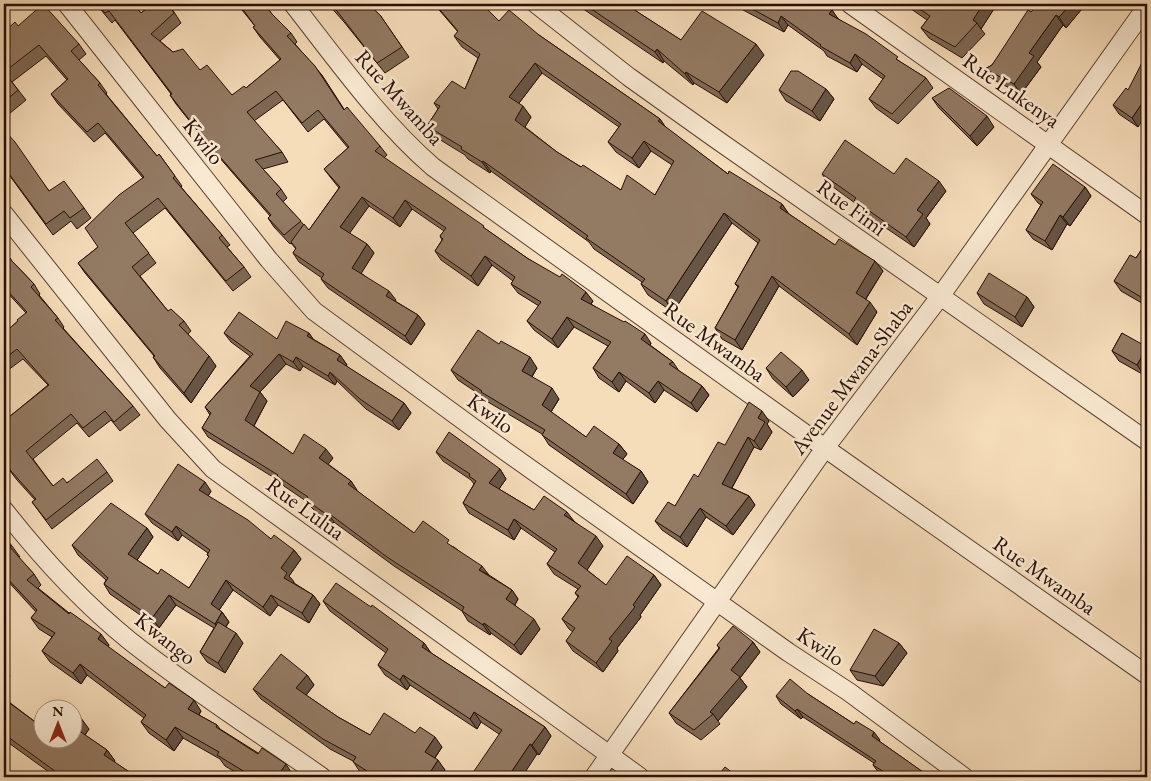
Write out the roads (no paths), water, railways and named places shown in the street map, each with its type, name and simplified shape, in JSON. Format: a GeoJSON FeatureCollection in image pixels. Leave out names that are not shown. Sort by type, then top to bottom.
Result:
{"type":"FeatureCollection","features":[{"type":"Feature","properties":{"kind":"street","name":"Kwilo"},"geometry":{"type":"LineString","coordinates":[[67,4],[269,260],[314,311],[494,443],[717,602],[849,692],[964,777]]}},
{"type":"Feature","properties":{"kind":"street","name":"Rue Mwamba"},"geometry":{"type":"LineString","coordinates":[[293,4],[374,107],[406,144],[433,167],[825,448],[1147,675]]}},
{"type":"Feature","properties":{"kind":"street","name":"Rue Fimi"},"geometry":{"type":"LineString","coordinates":[[536,4],[629,77],[939,298],[1147,441]]}},
{"type":"Feature","properties":{"kind":"street","name":"Rue Lukenya"},"geometry":{"type":"LineString","coordinates":[[850,4],[1147,215]]}},
{"type":"Feature","properties":{"kind":"street","name":"Avenue Mwana-Shaba"},"geometry":{"type":"LineString","coordinates":[[594,777],[825,448],[939,298],[1147,6]]}},
{"type":"Feature","properties":{"kind":"street","name":"Rue Lulua"},"geometry":{"type":"LineString","coordinates":[[4,214],[168,420],[213,469],[640,777]]}},
{"type":"Feature","properties":{"kind":"street","name":"Kwango"},"geometry":{"type":"LineString","coordinates":[[4,510],[28,540],[75,591],[128,640],[205,698],[322,777]]}}]}
